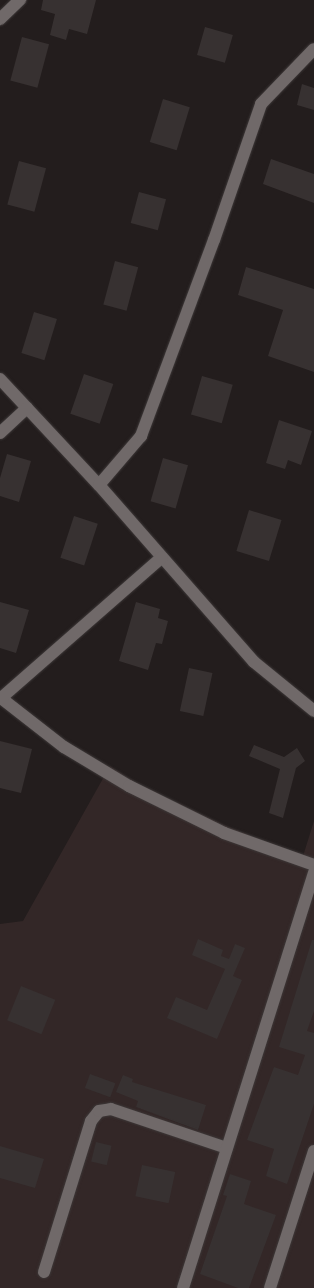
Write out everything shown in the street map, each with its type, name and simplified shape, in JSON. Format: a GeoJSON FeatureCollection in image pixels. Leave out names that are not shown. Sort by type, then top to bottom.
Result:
{"type":"FeatureCollection","features":[{"type":"Feature","properties":{"kind":"street"},"geometry":{"type":"LineString","coordinates":[[0,19],[20,0]]}},
{"type":"Feature","properties":{"kind":"street"},"geometry":{"type":"LineString","coordinates":[[99,485],[141,436],[214,240],[261,104],[314,49]]}},
{"type":"Feature","properties":{"kind":"street"},"geometry":{"type":"LineString","coordinates":[[0,379],[99,485],[254,662],[314,711]]}},
{"type":"Feature","properties":{"kind":"street"},"geometry":{"type":"LineString","coordinates":[[0,433],[27,408]]}},
{"type":"Feature","properties":{"kind":"street"},"geometry":{"type":"LineString","coordinates":[[162,557],[1,698],[64,747],[128,786],[224,833],[314,865]]}},
{"type":"Feature","properties":{"kind":"street"},"geometry":{"type":"LineString","coordinates":[[183,1288],[314,872]]}},
{"type":"Feature","properties":{"kind":"street"},"geometry":{"type":"LineString","coordinates":[[44,1272],[91,1121],[99,1111],[111,1109],[227,1148]]}},
{"type":"Feature","properties":{"kind":"street"},"geometry":{"type":"LineString","coordinates":[[270,1288],[314,1151]]}},
{"type":"Feature","properties":{"kind":"shaded area"},"geometry":{"type":"Polygon","coordinates":[[[110,766],[137,783],[224,825],[303,856],[314,821],[314,1288],[0,1288],[0,924],[23,921],[110,766]]]}},
{"type":"Feature","properties":{"kind":"building"},"geometry":{"type":"Polygon","coordinates":[[[43,0],[96,0],[87,34],[69,29],[66,40],[50,35],[55,14],[41,10],[43,0]]]}},
{"type":"Feature","properties":{"kind":"building"},"geometry":{"type":"Polygon","coordinates":[[[205,27],[233,35],[225,63],[197,55],[205,27]]]}},
{"type":"Feature","properties":{"kind":"building"},"geometry":{"type":"Polygon","coordinates":[[[22,37],[49,44],[37,88],[10,80],[22,37]]]}},
{"type":"Feature","properties":{"kind":"building"},"geometry":{"type":"Polygon","coordinates":[[[302,84],[314,88],[314,110],[297,105],[302,84]]]}},
{"type":"Feature","properties":{"kind":"building"},"geometry":{"type":"Polygon","coordinates":[[[163,99],[190,107],[177,150],[150,142],[163,99]]]}},
{"type":"Feature","properties":{"kind":"building"},"geometry":{"type":"Polygon","coordinates":[[[271,159],[314,174],[314,203],[263,184],[271,159]]]}},
{"type":"Feature","properties":{"kind":"building"},"geometry":{"type":"Polygon","coordinates":[[[19,161],[46,168],[34,212],[7,204],[19,161]]]}},
{"type":"Feature","properties":{"kind":"building"},"geometry":{"type":"Polygon","coordinates":[[[139,192],[166,199],[158,230],[131,223],[139,192]]]}},
{"type":"Feature","properties":{"kind":"building"},"geometry":{"type":"Polygon","coordinates":[[[115,261],[138,267],[127,311],[103,304],[115,261]]]}},
{"type":"Feature","properties":{"kind":"building"},"geometry":{"type":"Polygon","coordinates":[[[246,267],[314,289],[314,372],[268,356],[283,310],[238,295],[246,267]]]}},
{"type":"Feature","properties":{"kind":"building"},"geometry":{"type":"Polygon","coordinates":[[[34,312],[57,319],[44,360],[21,353],[34,312]]]}},
{"type":"Feature","properties":{"kind":"building"},"geometry":{"type":"Polygon","coordinates":[[[84,374],[113,384],[100,424],[70,414],[84,374]]]}},
{"type":"Feature","properties":{"kind":"building"},"geometry":{"type":"Polygon","coordinates":[[[202,376],[233,385],[222,423],[191,414],[202,376]]]}},
{"type":"Feature","properties":{"kind":"building"},"geometry":{"type":"Polygon","coordinates":[[[279,420],[312,431],[301,465],[288,460],[285,469],[266,463],[279,420]]]}},
{"type":"Feature","properties":{"kind":"building"},"geometry":{"type":"Polygon","coordinates":[[[7,454],[31,461],[19,502],[0,496],[0,478],[7,454]]]}},
{"type":"Feature","properties":{"kind":"building"},"geometry":{"type":"Polygon","coordinates":[[[163,458],[188,465],[176,508],[151,501],[163,458]]]}},
{"type":"Feature","properties":{"kind":"building"},"geometry":{"type":"Polygon","coordinates":[[[249,510],[282,520],[269,561],[236,551],[249,510]]]}},
{"type":"Feature","properties":{"kind":"building"},"geometry":{"type":"Polygon","coordinates":[[[74,516],[98,524],[84,566],[60,558],[74,516]]]}},
{"type":"Feature","properties":{"kind":"building"},"geometry":{"type":"Polygon","coordinates":[[[0,602],[29,610],[16,653],[0,648],[0,602]]]}},
{"type":"Feature","properties":{"kind":"building"},"geometry":{"type":"Polygon","coordinates":[[[136,602],[160,609],[158,618],[168,621],[162,644],[156,643],[148,670],[119,661],[136,602]]]}},
{"type":"Feature","properties":{"kind":"building"},"geometry":{"type":"Polygon","coordinates":[[[189,668],[212,673],[203,716],[180,711],[189,668]]]}},
{"type":"Feature","properties":{"kind":"building"},"geometry":{"type":"Polygon","coordinates":[[[0,741],[32,749],[21,793],[0,788],[0,741]]]}},
{"type":"Feature","properties":{"kind":"building"},"geometry":{"type":"Polygon","coordinates":[[[254,745],[284,757],[297,748],[305,761],[296,768],[283,818],[269,813],[280,769],[249,756],[254,745]]]}},
{"type":"Feature","properties":{"kind":"building"},"geometry":{"type":"Polygon","coordinates":[[[198,939],[223,950],[221,956],[229,959],[235,944],[245,948],[233,976],[242,980],[217,1039],[167,1018],[176,997],[207,1010],[225,969],[192,955],[198,939]]]}},
{"type":"Feature","properties":{"kind":"building"},"geometry":{"type":"Polygon","coordinates":[[[312,940],[314,940],[314,1011],[307,1031],[314,1033],[314,1104],[287,1184],[266,1176],[274,1149],[247,1140],[274,1067],[298,1075],[305,1055],[279,1047],[312,940]]]}},
{"type":"Feature","properties":{"kind":"building"},"geometry":{"type":"Polygon","coordinates":[[[21,986],[55,1000],[41,1034],[7,1020],[21,986]]]}},
{"type":"Feature","properties":{"kind":"building"},"geometry":{"type":"Polygon","coordinates":[[[90,1074],[115,1083],[110,1097],[85,1088],[90,1074]]]}},
{"type":"Feature","properties":{"kind":"building"},"geometry":{"type":"Polygon","coordinates":[[[123,1075],[133,1079],[132,1082],[206,1105],[198,1130],[136,1107],[138,1101],[116,1092],[123,1075]]]}},
{"type":"Feature","properties":{"kind":"building"},"geometry":{"type":"Polygon","coordinates":[[[96,1142],[112,1146],[107,1165],[91,1161],[96,1142]]]}},
{"type":"Feature","properties":{"kind":"building"},"geometry":{"type":"Polygon","coordinates":[[[0,1146],[44,1159],[35,1188],[0,1178],[0,1146]]]}},
{"type":"Feature","properties":{"kind":"building"},"geometry":{"type":"Polygon","coordinates":[[[142,1165],[175,1172],[169,1203],[135,1196],[142,1165]]]}},
{"type":"Feature","properties":{"kind":"building"},"geometry":{"type":"Polygon","coordinates":[[[230,1174],[251,1181],[244,1204],[276,1215],[249,1288],[238,1288],[200,1274],[227,1196],[223,1195],[230,1174]]]}}]}
